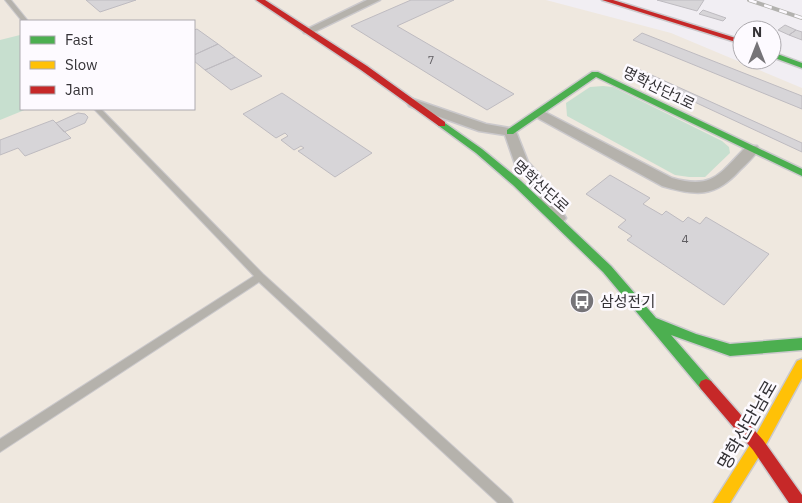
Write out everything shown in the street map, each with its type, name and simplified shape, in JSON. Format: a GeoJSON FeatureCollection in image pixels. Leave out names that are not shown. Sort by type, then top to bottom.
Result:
{"type":"FeatureCollection","features":[{"type":"Feature","properties":{"kind":"street","name":"명학산단로"},"geometry":{"type":"LineString","coordinates":[[260,0],[308,31],[479,151],[562,224],[607,269],[758,445],[798,503]]}},
{"type":"Feature","properties":{"kind":"street"},"geometry":{"type":"LineString","coordinates":[[308,31],[375,0]]}},
{"type":"Feature","properties":{"kind":"street"},"geometry":{"type":"LineString","coordinates":[[606,0],[732,39]]}},
{"type":"Feature","properties":{"kind":"street"},"geometry":{"type":"LineString","coordinates":[[782,58],[802,66]]}},
{"type":"Feature","properties":{"kind":"street","name":"명학산단1로"},"geometry":{"type":"LineString","coordinates":[[510,132],[595,74],[802,173]]}},
{"type":"Feature","properties":{"kind":"street"},"geometry":{"type":"LineString","coordinates":[[413,104],[484,128],[510,132],[522,164],[535,178],[562,224]]}},
{"type":"Feature","properties":{"kind":"street"},"geometry":{"type":"LineString","coordinates":[[539,112],[667,182],[688,189],[706,189],[718,183],[752,149]]}},
{"type":"Feature","properties":{"kind":"street"},"geometry":{"type":"LineString","coordinates":[[652,321],[694,339],[730,350],[802,344]]}},
{"type":"Feature","properties":{"kind":"street","name":"명학산단남로"},"geometry":{"type":"LineString","coordinates":[[721,503],[758,445],[802,365]]}},
{"type":"Feature","properties":{"kind":"lane"},"geometry":{"type":"LineString","coordinates":[[8,0],[24,20]]}},
{"type":"Feature","properties":{"kind":"lane"},"geometry":{"type":"LineString","coordinates":[[98,110],[260,277],[507,503]]}},
{"type":"Feature","properties":{"kind":"lane"},"geometry":{"type":"LineString","coordinates":[[0,446],[260,277]]}},
{"type":"Feature","properties":{"kind":"shaded area"},"geometry":{"type":"Polygon","coordinates":[[[0,0],[546,0],[671,33],[732,59],[732,70],[759,70],[802,88],[802,503],[0,503],[0,0]]]}},
{"type":"Feature","properties":{"kind":"green space"},"geometry":{"type":"Polygon","coordinates":[[[20,35],[20,110],[25,110],[0,120],[0,40],[20,35]]]}},
{"type":"Feature","properties":{"kind":"green space"},"geometry":{"type":"Polygon","coordinates":[[[590,87],[613,87],[722,141],[729,147],[730,153],[705,177],[675,175],[567,116],[566,103],[590,87]]]}},
{"type":"Feature","properties":{"kind":"building"},"geometry":{"type":"Polygon","coordinates":[[[86,0],[136,0],[100,12],[86,0]]]}},
{"type":"Feature","properties":{"kind":"building"},"geometry":{"type":"Polygon","coordinates":[[[411,0],[454,0],[397,26],[514,94],[487,110],[351,26],[411,0]]]}},
{"type":"Feature","properties":{"kind":"building"},"geometry":{"type":"Polygon","coordinates":[[[657,0],[704,0],[697,11],[657,0]]]}},
{"type":"Feature","properties":{"kind":"building"},"geometry":{"type":"Polygon","coordinates":[[[703,10],[726,18],[723,21],[699,14],[703,10]]]}},
{"type":"Feature","properties":{"kind":"building"},"geometry":{"type":"Polygon","coordinates":[[[785,25],[796,30],[789,35],[782,32],[782,27],[785,25]]]}},
{"type":"Feature","properties":{"kind":"building"},"geometry":{"type":"Polygon","coordinates":[[[197,29],[218,44],[195,55],[195,30],[197,29]]]}},
{"type":"Feature","properties":{"kind":"building"},"geometry":{"type":"Polygon","coordinates":[[[796,30],[802,32],[802,40],[789,35],[796,30]]]}},
{"type":"Feature","properties":{"kind":"building"},"geometry":{"type":"Polygon","coordinates":[[[642,33],[802,96],[802,109],[633,40],[642,33]]]}},
{"type":"Feature","properties":{"kind":"building"},"geometry":{"type":"Polygon","coordinates":[[[218,44],[235,57],[205,70],[195,62],[195,55],[218,44]]]}},
{"type":"Feature","properties":{"kind":"building"},"geometry":{"type":"Polygon","coordinates":[[[235,57],[262,76],[231,90],[205,70],[235,57]]]}},
{"type":"Feature","properties":{"kind":"building"},"geometry":{"type":"Polygon","coordinates":[[[636,68],[802,143],[802,152],[630,72],[636,68]]]}},
{"type":"Feature","properties":{"kind":"building"},"geometry":{"type":"Polygon","coordinates":[[[282,93],[372,153],[335,177],[298,151],[304,148],[301,146],[294,150],[281,140],[288,136],[285,133],[276,138],[243,114],[282,93]]]}},
{"type":"Feature","properties":{"kind":"building"},"geometry":{"type":"Polygon","coordinates":[[[78,113],[85,114],[88,117],[85,123],[64,132],[56,123],[78,113]]]}},
{"type":"Feature","properties":{"kind":"building"},"geometry":{"type":"Polygon","coordinates":[[[53,120],[71,138],[25,156],[18,148],[0,155],[0,140],[53,120]]]}},
{"type":"Feature","properties":{"kind":"building"},"geometry":{"type":"Polygon","coordinates":[[[610,175],[650,198],[643,204],[662,215],[666,211],[683,222],[688,217],[700,224],[706,217],[769,254],[724,305],[627,240],[632,236],[618,227],[626,220],[586,194],[610,175]]]}},
{"type":"Feature","properties":{"kind":"railway"},"geometry":{"type":"LineString","coordinates":[[749,0],[802,18]]}},
{"type":"Feature","properties":{"kind":"traffic: fast"},"geometry":{"type":"LineString","coordinates":[[782,58],[802,66]]}},
{"type":"Feature","properties":{"kind":"traffic: fast"},"geometry":{"type":"LineString","coordinates":[[510,132],[595,74],[802,173]]}},
{"type":"Feature","properties":{"kind":"traffic: fast"},"geometry":{"type":"LineString","coordinates":[[442,124],[479,151],[517,183],[607,269],[706,385]]}},
{"type":"Feature","properties":{"kind":"traffic: fast"},"geometry":{"type":"LineString","coordinates":[[656,323],[694,339],[730,350],[802,344]]}},
{"type":"Feature","properties":{"kind":"traffic: slow"},"geometry":{"type":"LineString","coordinates":[[721,503],[758,445],[802,365]]}},
{"type":"Feature","properties":{"kind":"traffic: jam"},"geometry":{"type":"LineString","coordinates":[[260,0],[364,68],[442,124]]}},
{"type":"Feature","properties":{"kind":"traffic: jam"},"geometry":{"type":"LineString","coordinates":[[606,0],[732,39]]}},
{"type":"Feature","properties":{"kind":"traffic: jam"},"geometry":{"type":"LineString","coordinates":[[706,385],[758,445],[798,503]]}},
{"type":"Feature","properties":{"kind":"place","name":"삼성전기"},"geometry":{"type":"Point","coordinates":[582,301]}}]}
